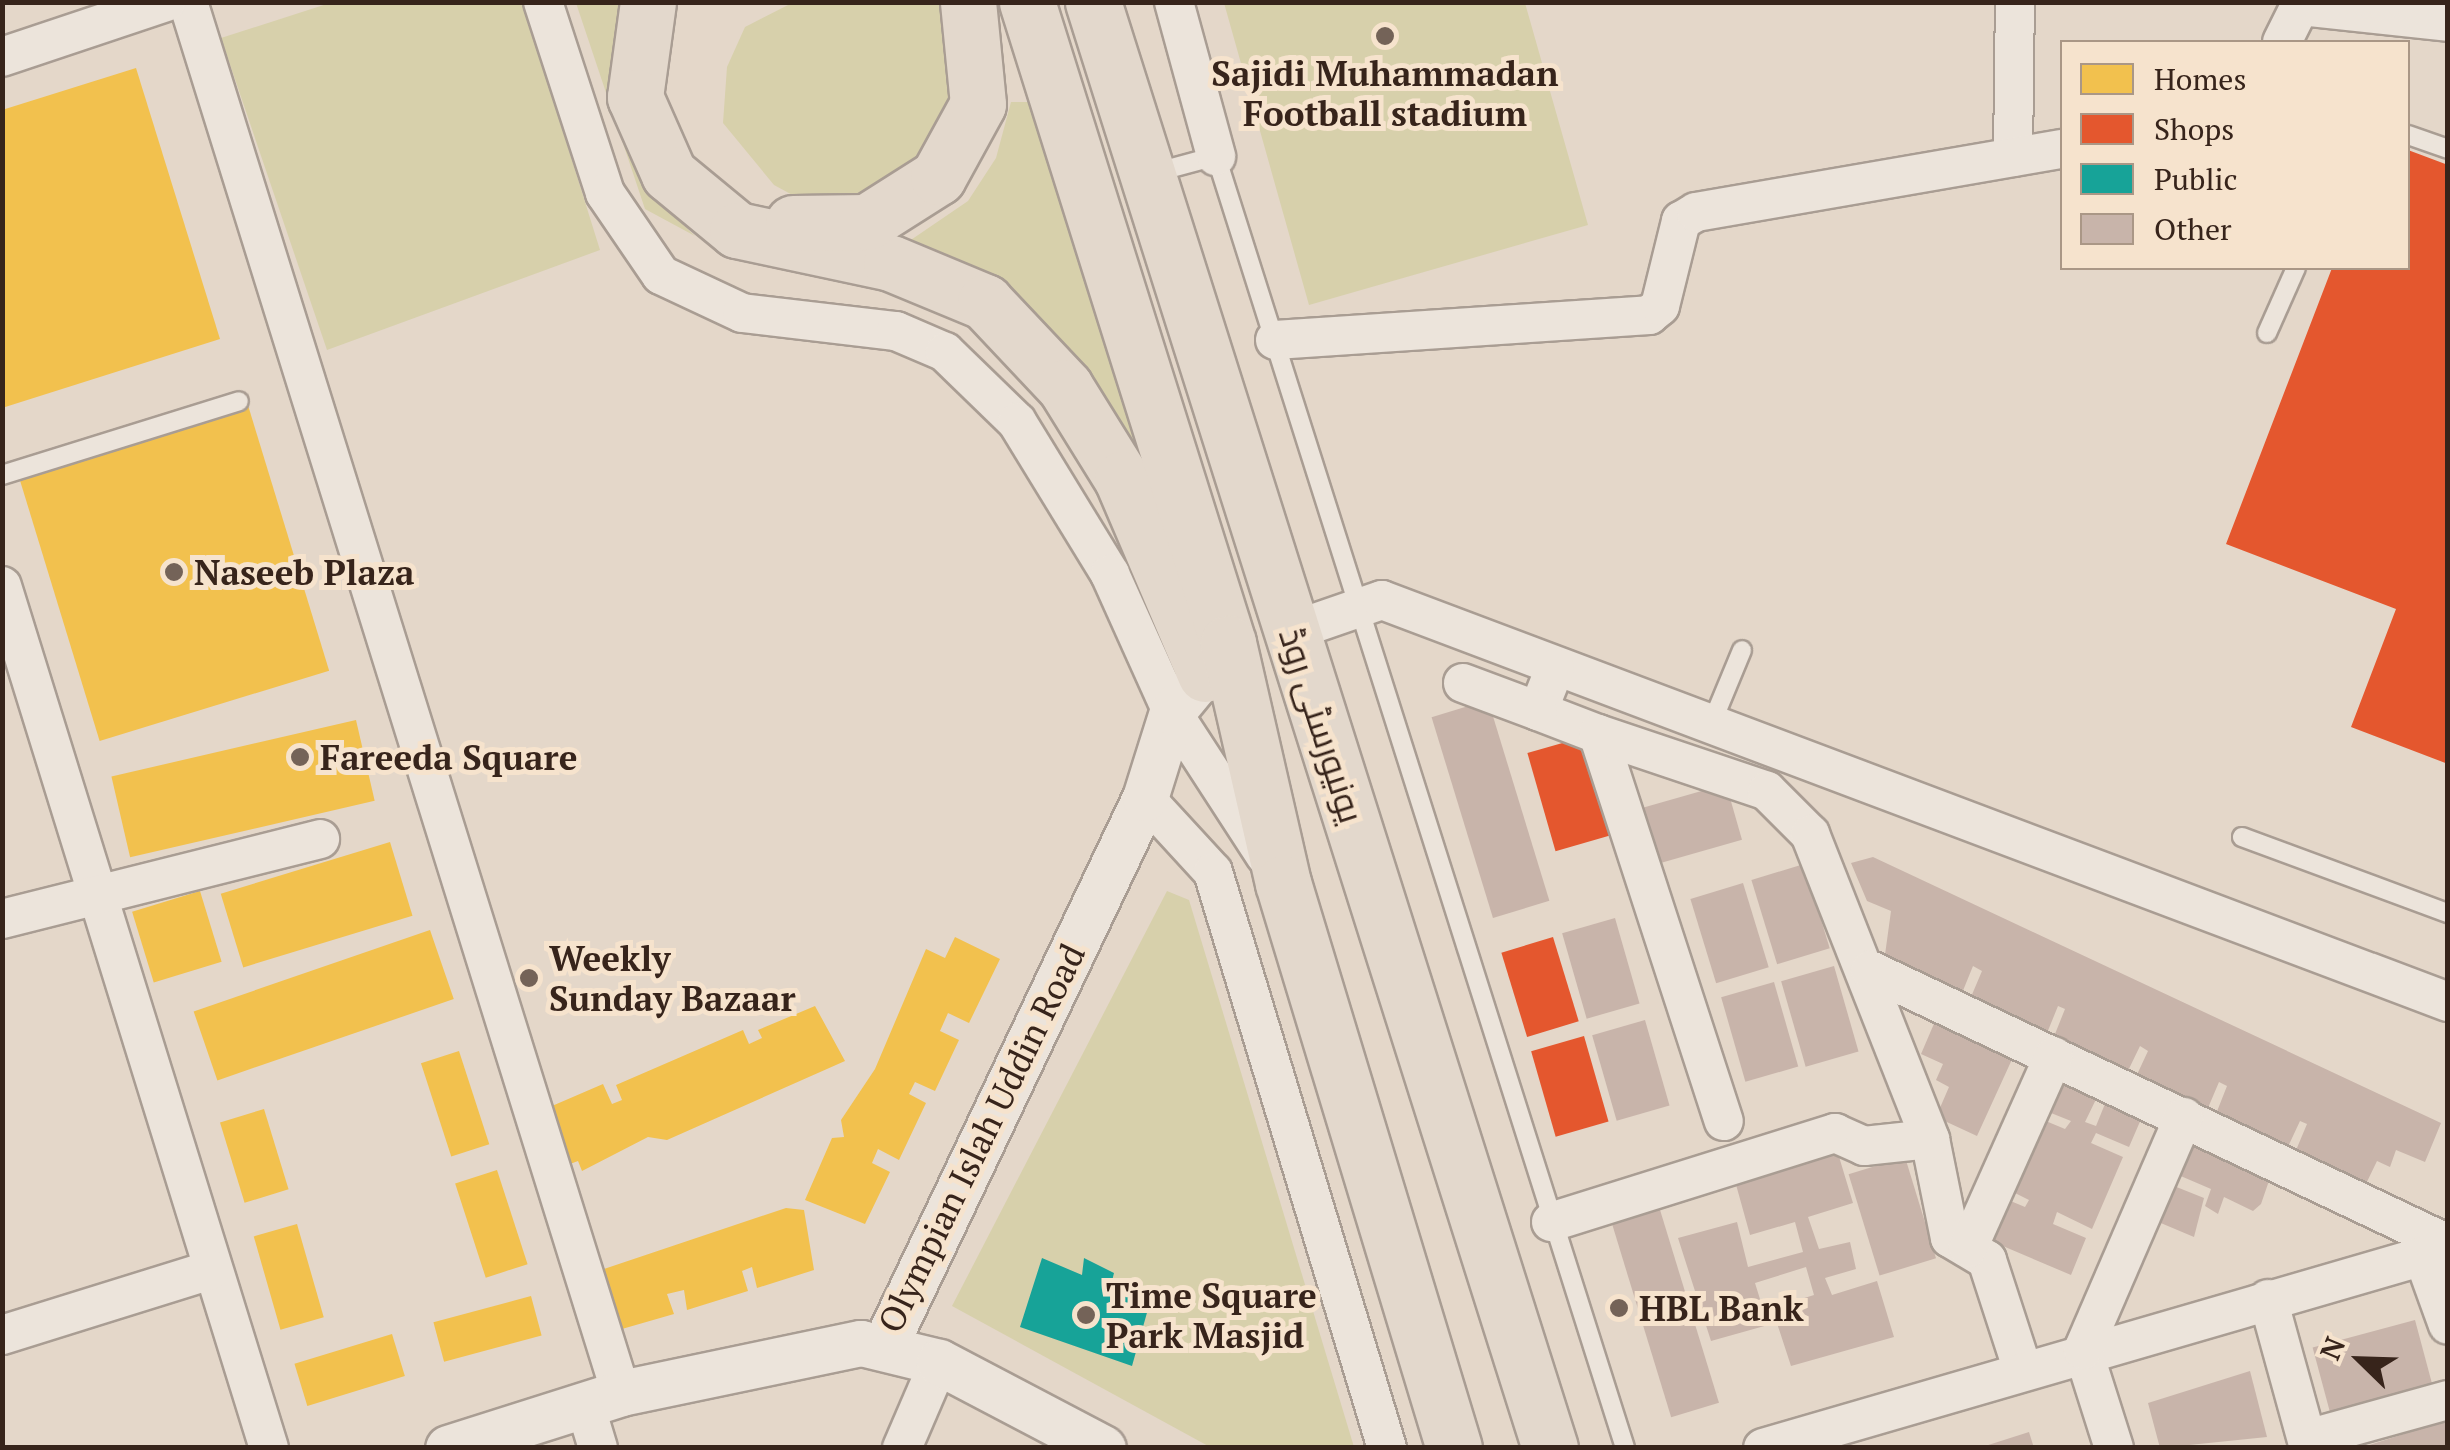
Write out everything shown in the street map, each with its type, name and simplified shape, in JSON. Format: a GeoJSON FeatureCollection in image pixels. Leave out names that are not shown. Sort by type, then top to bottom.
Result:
{"type":"FeatureCollection","features":[{"type":"Feature","properties":{"kind":"main road"},"geometry":{"type":"LineString","coordinates":[[648,2],[635,97],[669,174],[737,230],[939,280],[985,302],[1020,334],[1122,479],[1283,883],[1454,1448]]}},
{"type":"Feature","properties":{"kind":"main road"},"geometry":{"type":"LineString","coordinates":[[676,2],[664,32],[664,100],[694,172],[746,211],[825,228],[867,222],[905,203],[964,142],[978,104],[968,2]]}},
{"type":"Feature","properties":{"kind":"main road","name":"یونیورسٹی روڈ"},"geometry":{"type":"LineString","coordinates":[[1027,2],[1202,677]]}},
{"type":"Feature","properties":{"kind":"main road","name":"یونیورسٹی روڈ"},"geometry":{"type":"LineString","coordinates":[[1094,2],[1550,1448]]}},
{"type":"Feature","properties":{"kind":"main road"},"geometry":{"type":"LineString","coordinates":[[1124,2],[1146,176]]}},
{"type":"Feature","properties":{"kind":"street"},"geometry":{"type":"LineString","coordinates":[[188,2],[603,1399],[598,1448]]}},
{"type":"Feature","properties":{"kind":"street"},"geometry":{"type":"LineString","coordinates":[[544,2],[628,237],[699,298],[742,313],[896,330],[946,352],[986,385],[1110,574],[1202,677]]}},
{"type":"Feature","properties":{"kind":"street"},"geometry":{"type":"LineString","coordinates":[[1174,2],[1216,156]]}},
{"type":"Feature","properties":{"kind":"street"},"geometry":{"type":"LineString","coordinates":[[2012,157],[2015,2]]}},
{"type":"Feature","properties":{"kind":"street"},"geometry":{"type":"LineString","coordinates":[[2,57],[154,4]]}},
{"type":"Feature","properties":{"kind":"street"},"geometry":{"type":"LineString","coordinates":[[2283,40],[2302,4],[2448,22]]}},
{"type":"Feature","properties":{"kind":"street"},"geometry":{"type":"LineString","coordinates":[[1275,340],[1650,315],[1660,306],[1681,221],[1696,212],[2060,149]]}},
{"type":"Feature","properties":{"kind":"street"},"geometry":{"type":"LineString","coordinates":[[2,586],[90,892],[269,1448]]}},
{"type":"Feature","properties":{"kind":"street"},"geometry":{"type":"LineString","coordinates":[[1292,631],[1382,600],[2448,1002]]}},
{"type":"Feature","properties":{"kind":"street"},"geometry":{"type":"LineString","coordinates":[[1538,711],[1556,668]]}},
{"type":"Feature","properties":{"kind":"street","name":"Olympian Islah Uddin Road"},"geometry":{"type":"LineString","coordinates":[[448,1448],[603,1399],[832,1345],[885,1345],[1202,677]]}},
{"type":"Feature","properties":{"kind":"street"},"geometry":{"type":"LineString","coordinates":[[1463,683],[1767,791],[1810,834],[1870,970],[1930,1139],[1950,1238],[1987,1260],[2023,1370]]}},
{"type":"Feature","properties":{"kind":"street"},"geometry":{"type":"LineString","coordinates":[[1598,734],[1724,1121]]}},
{"type":"Feature","properties":{"kind":"street"},"geometry":{"type":"LineString","coordinates":[[1145,798],[1214,872],[1388,1448]]}},
{"type":"Feature","properties":{"kind":"street"},"geometry":{"type":"LineString","coordinates":[[2,919],[90,892],[320,839]]}},
{"type":"Feature","properties":{"kind":"street"},"geometry":{"type":"LineString","coordinates":[[1870,970],[2184,1117],[2439,1250]]}},
{"type":"Feature","properties":{"kind":"street"},"geometry":{"type":"LineString","coordinates":[[1968,1248],[2054,1056]]}},
{"type":"Feature","properties":{"kind":"street"},"geometry":{"type":"LineString","coordinates":[[2114,1448],[2083,1350],[2184,1117]]}},
{"type":"Feature","properties":{"kind":"street"},"geometry":{"type":"LineString","coordinates":[[1551,1222],[1835,1133],[1864,1146],[1930,1139]]}},
{"type":"Feature","properties":{"kind":"street"},"geometry":{"type":"LineString","coordinates":[[1764,1448],[2083,1350],[2439,1250]]}},
{"type":"Feature","properties":{"kind":"street"},"geometry":{"type":"LineString","coordinates":[[2439,1250],[2448,1325]]}},
{"type":"Feature","properties":{"kind":"street"},"geometry":{"type":"LineString","coordinates":[[2,1336],[210,1270]]}},
{"type":"Feature","properties":{"kind":"street"},"geometry":{"type":"LineString","coordinates":[[2268,1299],[2308,1444],[2448,1400]]}},
{"type":"Feature","properties":{"kind":"street"},"geometry":{"type":"LineString","coordinates":[[885,1345],[939,1362],[1103,1448]]}},
{"type":"Feature","properties":{"kind":"street"},"geometry":{"type":"LineString","coordinates":[[902,1448],[939,1362]]}},
{"type":"Feature","properties":{"kind":"lane"},"geometry":{"type":"LineString","coordinates":[[2410,136],[2448,149]]}},
{"type":"Feature","properties":{"kind":"lane"},"geometry":{"type":"LineString","coordinates":[[1146,176],[1216,156],[1362,607],[1624,1448]]}},
{"type":"Feature","properties":{"kind":"lane"},"geometry":{"type":"LineString","coordinates":[[2267,333],[2295,270]]}},
{"type":"Feature","properties":{"kind":"lane"},"geometry":{"type":"LineString","coordinates":[[2,475],[239,400]]}},
{"type":"Feature","properties":{"kind":"lane"},"geometry":{"type":"LineString","coordinates":[[1711,726],[1742,650]]}},
{"type":"Feature","properties":{"kind":"lane"},"geometry":{"type":"LineString","coordinates":[[2242,837],[2448,912]]}},
{"type":"Feature","properties":{"kind":"shaded area"},"geometry":{"type":"Polygon","coordinates":[[[333,2],[523,3],[600,250],[327,350],[221,38],[333,2]]]}},
{"type":"Feature","properties":{"kind":"shaded area"},"geometry":{"type":"Polygon","coordinates":[[[576,3],[627,3],[627,130],[665,207],[695,236],[645,209],[576,3]]]}},
{"type":"Feature","properties":{"kind":"shaded area"},"geometry":{"type":"Polygon","coordinates":[[[792,3],[954,3],[952,122],[894,193],[798,198],[774,185],[723,123],[727,67],[745,27],[792,3]]]}},
{"type":"Feature","properties":{"kind":"shaded area"},"geometry":{"type":"Polygon","coordinates":[[[1224,3],[1525,3],[1588,225],[1309,305],[1224,3]]]}},
{"type":"Feature","properties":{"kind":"shaded area"},"geometry":{"type":"Polygon","coordinates":[[[1011,102],[1032,102],[1165,500],[1064,345],[1015,306],[902,246],[968,201],[996,158],[1011,102]]]}},
{"type":"Feature","properties":{"kind":"shaded area"},"geometry":{"type":"Polygon","coordinates":[[[1167,891],[1189,900],[1354,1447],[1210,1447],[952,1306],[1167,891]]]}},
{"type":"Feature","properties":{"kind":"building: Homes"},"geometry":{"type":"Polygon","coordinates":[[[136,68],[220,339],[2,408],[2,110],[136,68]]]}},
{"type":"Feature","properties":{"kind":"building: Homes","name":"Naseeb Plaza"},"geometry":{"type":"Polygon","coordinates":[[[247,402],[329,671],[100,741],[17,472],[247,402]]]}},
{"type":"Feature","properties":{"kind":"building: Homes","name":"Fareeda Square"},"geometry":{"type":"Polygon","coordinates":[[[356,720],[375,801],[130,857],[111,776],[356,720]]]}},
{"type":"Feature","properties":{"kind":"building: Homes"},"geometry":{"type":"Polygon","coordinates":[[[390,842],[413,916],[243,967],[221,894],[390,842]]]}},
{"type":"Feature","properties":{"kind":"building: Homes"},"geometry":{"type":"Polygon","coordinates":[[[200,891],[222,962],[154,983],[132,912],[200,891]]]}},
{"type":"Feature","properties":{"kind":"building: Homes"},"geometry":{"type":"Polygon","coordinates":[[[430,930],[454,999],[217,1080],[194,1011],[430,930]]]}},
{"type":"Feature","properties":{"kind":"building: Homes"},"geometry":{"type":"Polygon","coordinates":[[[955,937],[1000,959],[969,1023],[948,1013],[940,1031],[959,1040],[935,1091],[915,1082],[909,1094],[926,1103],[899,1160],[878,1149],[872,1163],[890,1172],[865,1224],[805,1200],[832,1138],[844,1137],[841,1120],[875,1069],[926,949],[945,958],[955,937]]]}},
{"type":"Feature","properties":{"kind":"building: Homes"},"geometry":{"type":"Polygon","coordinates":[[[815,1006],[845,1061],[667,1140],[648,1137],[582,1171],[578,1161],[562,1167],[545,1109],[603,1084],[612,1104],[622,1100],[616,1085],[743,1030],[749,1044],[762,1038],[758,1030],[815,1006]]]}},
{"type":"Feature","properties":{"kind":"building: Homes"},"geometry":{"type":"Polygon","coordinates":[[[459,1051],[489,1144],[451,1157],[421,1063],[459,1051]]]}},
{"type":"Feature","properties":{"kind":"building: Homes"},"geometry":{"type":"Polygon","coordinates":[[[264,1109],[289,1189],[245,1203],[220,1122],[264,1109]]]}},
{"type":"Feature","properties":{"kind":"building: Homes"},"geometry":{"type":"Polygon","coordinates":[[[497,1170],[528,1264],[486,1278],[455,1184],[497,1170]]]}},
{"type":"Feature","properties":{"kind":"building: Homes"},"geometry":{"type":"Polygon","coordinates":[[[786,1208],[804,1210],[814,1270],[757,1288],[752,1267],[742,1271],[748,1291],[687,1310],[684,1290],[667,1294],[674,1314],[615,1331],[598,1271],[786,1208]]]}},
{"type":"Feature","properties":{"kind":"building: Homes"},"geometry":{"type":"Polygon","coordinates":[[[297,1224],[324,1317],[280,1330],[254,1236],[297,1224]]]}},
{"type":"Feature","properties":{"kind":"building: Homes"},"geometry":{"type":"Polygon","coordinates":[[[531,1296],[542,1336],[444,1362],[433,1322],[531,1296]]]}},
{"type":"Feature","properties":{"kind":"building: Homes"},"geometry":{"type":"Polygon","coordinates":[[[392,1334],[405,1376],[307,1406],[294,1364],[392,1334]]]}},
{"type":"Feature","properties":{"kind":"building: Shops"},"geometry":{"type":"Polygon","coordinates":[[[2410,151],[2448,165],[2448,764],[2351,727],[2396,609],[2226,544],[2331,270],[2410,270],[2410,151]]]}},
{"type":"Feature","properties":{"kind":"building: Shops"},"geometry":{"type":"Polygon","coordinates":[[[1587,736],[1615,834],[1556,851],[1527,753],[1587,736]]]}},
{"type":"Feature","properties":{"kind":"building: Shops"},"geometry":{"type":"Polygon","coordinates":[[[1553,937],[1579,1021],[1527,1037],[1501,953],[1553,937]]]}},
{"type":"Feature","properties":{"kind":"building: Shops"},"geometry":{"type":"Polygon","coordinates":[[[1584,1036],[1609,1122],[1556,1137],[1531,1051],[1584,1036]]]}},
{"type":"Feature","properties":{"kind":"building: Public","name":"Time Square Park Masjid"},"geometry":{"type":"Polygon","coordinates":[[[1042,1258],[1082,1275],[1084,1258],[1114,1273],[1111,1285],[1150,1302],[1132,1366],[1020,1327],[1042,1258]]]}},
{"type":"Feature","properties":{"kind":"building: Other"},"geometry":{"type":"Polygon","coordinates":[[[1488,700],[1549,901],[1493,918],[1432,717],[1488,700]]]}},
{"type":"Feature","properties":{"kind":"building: Other"},"geometry":{"type":"Polygon","coordinates":[[[1726,784],[1742,840],[1644,868],[1628,812],[1726,784]]]}},
{"type":"Feature","properties":{"kind":"building: Other"},"geometry":{"type":"Polygon","coordinates":[[[1873,857],[2441,1123],[2425,1162],[2396,1150],[2390,1167],[2377,1161],[2364,1188],[2294,1155],[2307,1124],[2300,1121],[2286,1151],[2214,1119],[2227,1086],[2219,1082],[2205,1115],[2134,1081],[2148,1051],[2140,1046],[2125,1077],[2051,1044],[2065,1009],[2058,1006],[2045,1038],[1968,1004],[1982,971],[1973,966],[1960,998],[1884,962],[1891,911],[1867,901],[1851,863],[1873,857]]]}},
{"type":"Feature","properties":{"kind":"building: Other"},"geometry":{"type":"Polygon","coordinates":[[[1804,864],[1830,948],[1777,964],[1751,880],[1804,864]]]}},
{"type":"Feature","properties":{"kind":"building: Other"},"geometry":{"type":"Polygon","coordinates":[[[1743,883],[1769,967],[1716,983],[1690,899],[1743,883]]]}},
{"type":"Feature","properties":{"kind":"building: Other"},"geometry":{"type":"Polygon","coordinates":[[[1615,918],[1640,1004],[1587,1019],[1562,933],[1615,918]]]}},
{"type":"Feature","properties":{"kind":"building: Other"},"geometry":{"type":"Polygon","coordinates":[[[1834,966],[1859,1052],[1806,1067],[1781,981],[1834,966]]]}},
{"type":"Feature","properties":{"kind":"building: Other"},"geometry":{"type":"Polygon","coordinates":[[[1774,982],[1798,1067],[1745,1082],[1721,997],[1774,982]]]}},
{"type":"Feature","properties":{"kind":"building: Other"},"geometry":{"type":"Polygon","coordinates":[[[1936,1019],[2014,1055],[1977,1136],[1936,1117],[1949,1087],[1936,1080],[1943,1064],[1921,1054],[1936,1019]]]}},
{"type":"Feature","properties":{"kind":"building: Other"},"geometry":{"type":"Polygon","coordinates":[[[1645,1020],[1670,1106],[1617,1121],[1592,1035],[1645,1020]]]}},
{"type":"Feature","properties":{"kind":"building: Other"},"geometry":{"type":"Polygon","coordinates":[[[2064,1072],[2101,1089],[2085,1122],[2096,1126],[2109,1094],[2145,1110],[2129,1147],[2096,1133],[2091,1143],[2123,1157],[2092,1229],[2057,1212],[2053,1224],[2086,1238],[2071,1275],[1984,1238],[2001,1197],[2025,1207],[2029,1200],[2007,1189],[2041,1119],[2065,1129],[2071,1121],[2046,1111],[2064,1072]]]}},
{"type":"Feature","properties":{"kind":"building: Other"},"geometry":{"type":"Polygon","coordinates":[[[2192,1138],[2271,1175],[2261,1204],[2253,1211],[2224,1197],[2218,1214],[2205,1206],[2211,1189],[2176,1174],[2192,1138]]]}},
{"type":"Feature","properties":{"kind":"building: Other"},"geometry":{"type":"Polygon","coordinates":[[[1837,1150],[1853,1203],[1808,1217],[1819,1249],[1850,1242],[1856,1269],[1825,1278],[1832,1295],[1877,1281],[1894,1337],[1791,1366],[1772,1308],[1814,1295],[1806,1267],[1755,1283],[1768,1325],[1711,1341],[1678,1238],[1737,1222],[1748,1267],[1803,1252],[1795,1222],[1750,1235],[1735,1181],[1837,1150]]]}},
{"type":"Feature","properties":{"kind":"building: Other"},"geometry":{"type":"Polygon","coordinates":[[[1905,1157],[1936,1258],[1880,1276],[1849,1174],[1905,1157]]]}},
{"type":"Feature","properties":{"kind":"building: Other"},"geometry":{"type":"Polygon","coordinates":[[[2169,1184],[2204,1198],[2194,1237],[2156,1221],[2169,1184]]]}},
{"type":"Feature","properties":{"kind":"building: Other"},"geometry":{"type":"Polygon","coordinates":[[[1657,1200],[1719,1403],[1671,1417],[1609,1215],[1657,1200]]]}},
{"type":"Feature","properties":{"kind":"building: Other"},"geometry":{"type":"Polygon","coordinates":[[[2415,1320],[2433,1386],[2330,1413],[2313,1347],[2415,1320]]]}},
{"type":"Feature","properties":{"kind":"building: Other"},"geometry":{"type":"Polygon","coordinates":[[[2250,1371],[2267,1437],[2160,1448],[2148,1403],[2250,1371]]]}},
{"type":"Feature","properties":{"kind":"building: Other"},"geometry":{"type":"Polygon","coordinates":[[[2445,1421],[2448,1448],[2363,1448],[2363,1447],[2445,1421]]]}},
{"type":"Feature","properties":{"kind":"building: Other"},"geometry":{"type":"Polygon","coordinates":[[[2029,1432],[2034,1448],[1982,1447],[2029,1432]]]}},
{"type":"Feature","properties":{"kind":"place","name":"Sajidi Muhammadan Football stadium"},"geometry":{"type":"Point","coordinates":[1385,36]}},
{"type":"Feature","properties":{"kind":"place","name":"Naseeb Plaza"},"geometry":{"type":"Point","coordinates":[174,572]}},
{"type":"Feature","properties":{"kind":"place","name":"Fareeda Square"},"geometry":{"type":"Point","coordinates":[300,757]}},
{"type":"Feature","properties":{"kind":"place","name":"Weekly Sunday Bazaar"},"geometry":{"type":"Point","coordinates":[529,978]}},
{"type":"Feature","properties":{"kind":"place","name":"HBL Bank"},"geometry":{"type":"Point","coordinates":[1619,1308]}},
{"type":"Feature","properties":{"kind":"place","name":"Time Square Park Masjid"},"geometry":{"type":"Point","coordinates":[1086,1315]}}]}
